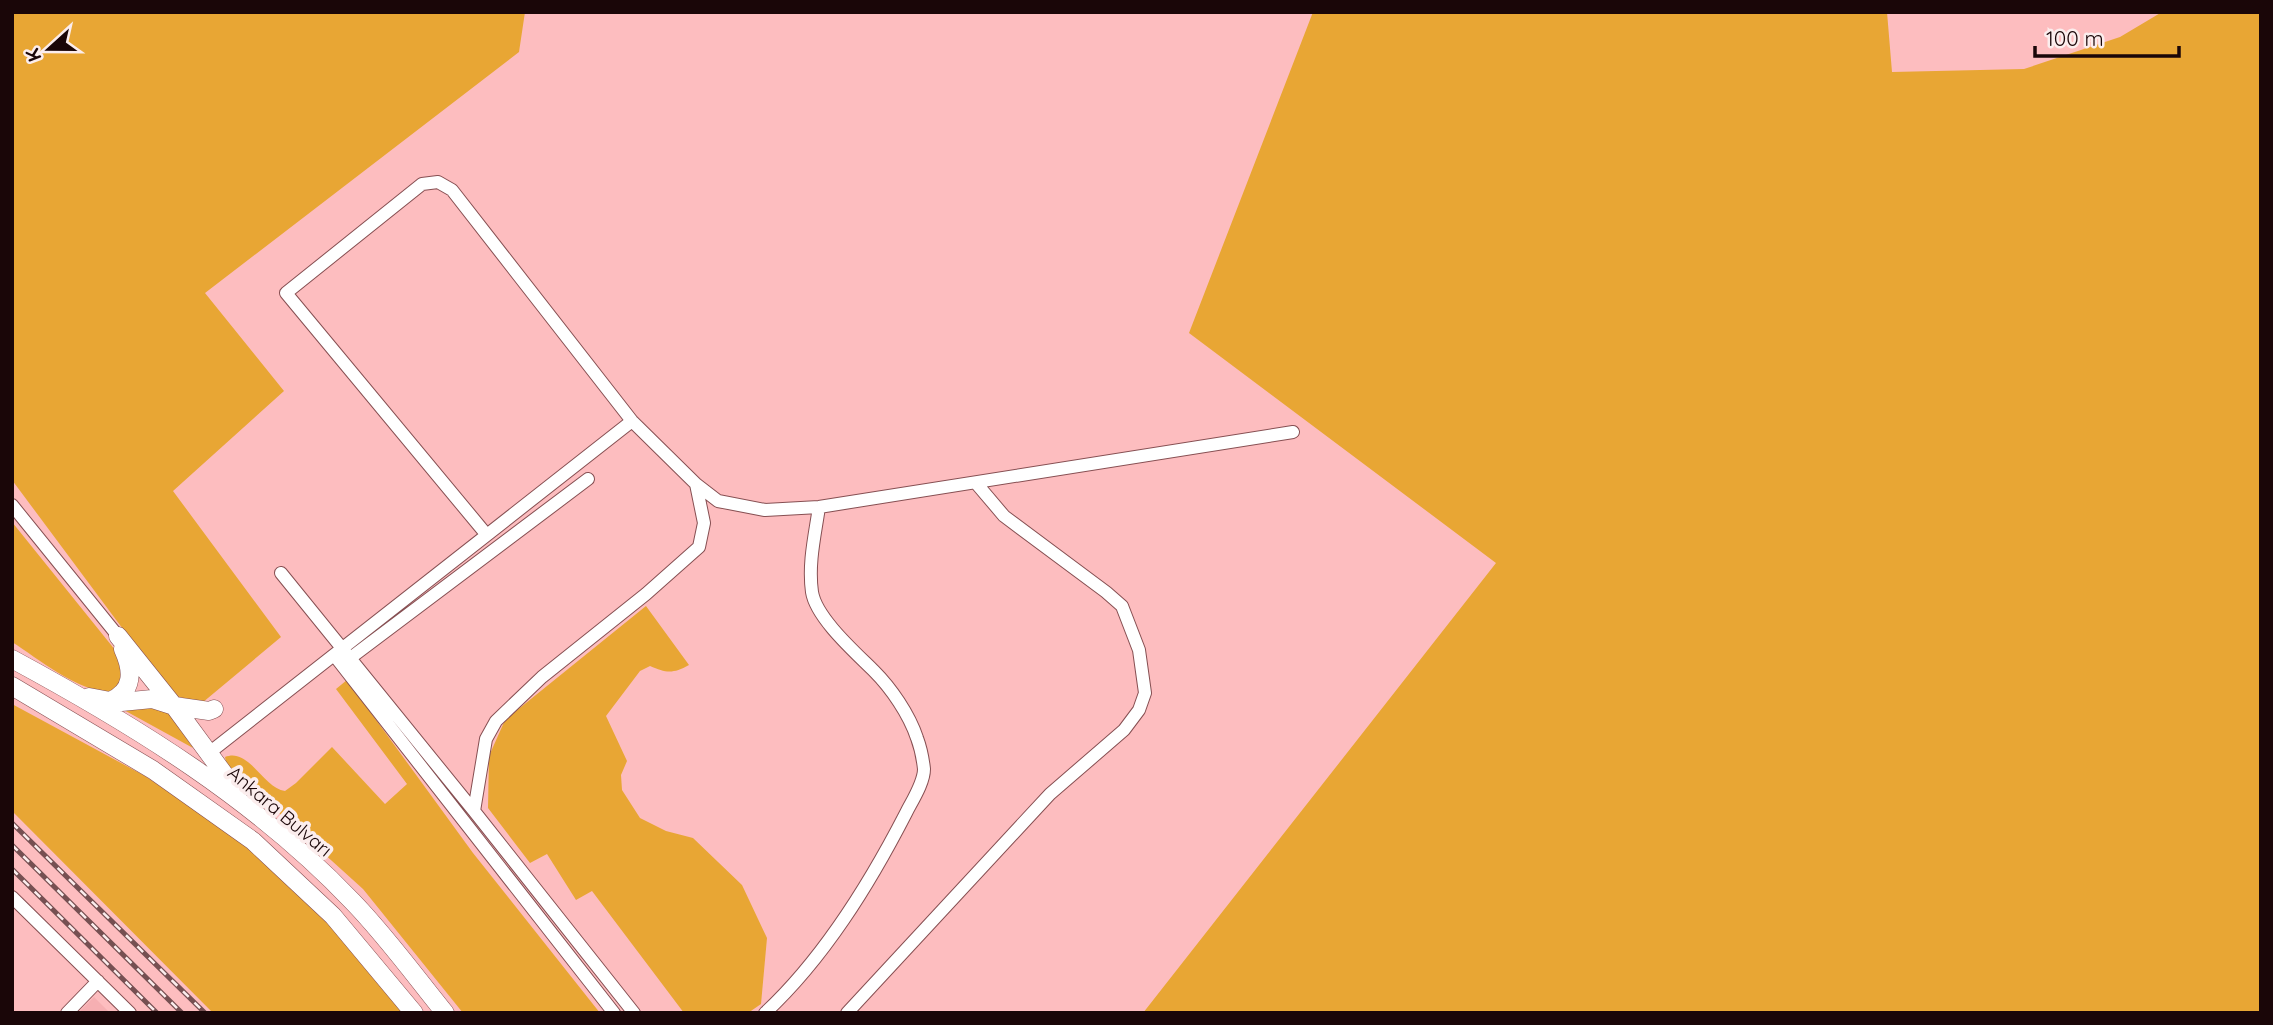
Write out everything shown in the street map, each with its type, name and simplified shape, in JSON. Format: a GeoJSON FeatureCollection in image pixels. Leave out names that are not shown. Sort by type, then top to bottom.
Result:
{"type":"FeatureCollection","features":[{"type":"Feature","properties":{"kind":"main road"},"geometry":{"type":"LineString","coordinates":[[96,700],[110,701],[118,697],[125,691],[131,679],[129,662],[118,636]]}},
{"type":"Feature","properties":{"kind":"main road"},"geometry":{"type":"LineString","coordinates":[[118,636],[174,706],[246,804]]}},
{"type":"Feature","properties":{"kind":"main road","name":"Ankara Bulvarı"},"geometry":{"type":"LineString","coordinates":[[12,651],[53,681]]}},
{"type":"Feature","properties":{"kind":"main road","name":"Ankara Bulvarı"},"geometry":{"type":"LineString","coordinates":[[12,659],[152,739],[246,804],[354,902],[445,1013]]}},
{"type":"Feature","properties":{"kind":"main road"},"geometry":{"type":"LineString","coordinates":[[53,681],[96,700],[110,703],[152,699],[174,706],[209,711],[214,709]]}},
{"type":"Feature","properties":{"kind":"main road"},"geometry":{"type":"LineString","coordinates":[[12,686],[153,770],[253,841],[333,916],[414,1013]]}},
{"type":"Feature","properties":{"kind":"main road"},"geometry":{"type":"LineString","coordinates":[[12,693],[57,712]]}},
{"type":"Feature","properties":{"kind":"street"},"geometry":{"type":"LineString","coordinates":[[486,534],[286,293],[422,184],[438,182],[452,190],[632,421],[695,484],[718,501],[765,510],[819,507],[1293,432]]}},
{"type":"Feature","properties":{"kind":"street"},"geometry":{"type":"LineString","coordinates":[[342,656],[486,534],[632,421]]}},
{"type":"Feature","properties":{"kind":"street"},"geometry":{"type":"LineString","coordinates":[[209,753],[588,479]]}},
{"type":"Feature","properties":{"kind":"street"},"geometry":{"type":"LineString","coordinates":[[847,1013],[1050,794],[1124,730],[1139,710],[1145,693],[1139,650],[1122,606],[1004,516],[975,482]]}},
{"type":"Feature","properties":{"kind":"street"},"geometry":{"type":"LineString","coordinates":[[474,810],[486,739],[496,721],[542,677],[646,594],[699,547],[704,523],[695,484]]}},
{"type":"Feature","properties":{"kind":"street"},"geometry":{"type":"LineString","coordinates":[[12,505],[118,636]]}},
{"type":"Feature","properties":{"kind":"street"},"geometry":{"type":"LineString","coordinates":[[765,1013],[841,924],[898,830],[924,771],[918,738],[904,710],[876,673],[843,641],[813,594],[811,557],[819,507]]}},
{"type":"Feature","properties":{"kind":"street"},"geometry":{"type":"LineString","coordinates":[[281,573],[614,1013]]}},
{"type":"Feature","properties":{"kind":"street"},"geometry":{"type":"LineString","coordinates":[[342,656],[474,810],[634,1013]]}},
{"type":"Feature","properties":{"kind":"street"},"geometry":{"type":"LineString","coordinates":[[12,897],[130,1013]]}},
{"type":"Feature","properties":{"kind":"street"},"geometry":{"type":"LineString","coordinates":[[67,1013],[98,981]]}},
{"type":"Feature","properties":{"kind":"shaded area"},"geometry":{"type":"Polygon","coordinates":[[[12,12],[525,12],[519,52],[205,293],[284,391],[173,491],[281,637],[202,703],[172,695],[12,480],[12,12]]]}},
{"type":"Feature","properties":{"kind":"shaded area"},"geometry":{"type":"Polygon","coordinates":[[[1313,12],[1887,12],[1892,72],[2024,69],[2120,37],[2162,12],[2261,12],[2261,1013],[1143,1013],[1496,563],[1189,333],[1313,12]]]}},
{"type":"Feature","properties":{"kind":"shaded area"},"geometry":{"type":"Polygon","coordinates":[[[12,522],[124,661],[125,680],[112,692],[99,691],[73,681],[12,642],[12,522]]]}},
{"type":"Feature","properties":{"kind":"shaded area"},"geometry":{"type":"Polygon","coordinates":[[[646,606],[689,665],[674,671],[650,666],[640,671],[606,716],[627,761],[621,775],[622,790],[640,818],[666,831],[693,838],[742,885],[767,938],[761,1004],[748,1013],[684,1013],[592,891],[576,900],[547,854],[530,863],[488,808],[489,756],[505,720],[646,606]]]}},
{"type":"Feature","properties":{"kind":"shaded area"},"geometry":{"type":"Polygon","coordinates":[[[347,680],[473,853],[600,1013],[463,1013],[363,889],[227,766],[225,757],[234,755],[241,758],[270,783],[285,791],[332,747],[385,804],[407,784],[336,689],[347,680]]]}},
{"type":"Feature","properties":{"kind":"shaded area"},"geometry":{"type":"Polygon","coordinates":[[[153,702],[168,711],[193,748],[122,709],[153,702]]]}},
{"type":"Feature","properties":{"kind":"shaded area"},"geometry":{"type":"Polygon","coordinates":[[[12,704],[145,776],[223,828],[260,858],[334,930],[403,1013],[213,1013],[12,811],[12,704]]]}},
{"type":"Feature","properties":{"kind":"shaded area"},"geometry":{"type":"Polygon","coordinates":[[[94,997],[110,1013],[78,1013],[94,997]]]}},
{"type":"Feature","properties":{"kind":"railway"},"geometry":{"type":"LineString","coordinates":[[12,823],[205,1013]]}},
{"type":"Feature","properties":{"kind":"railway"},"geometry":{"type":"LineString","coordinates":[[12,845],[182,1013]]}},
{"type":"Feature","properties":{"kind":"railway"},"geometry":{"type":"LineString","coordinates":[[12,869],[157,1013]]}}]}
